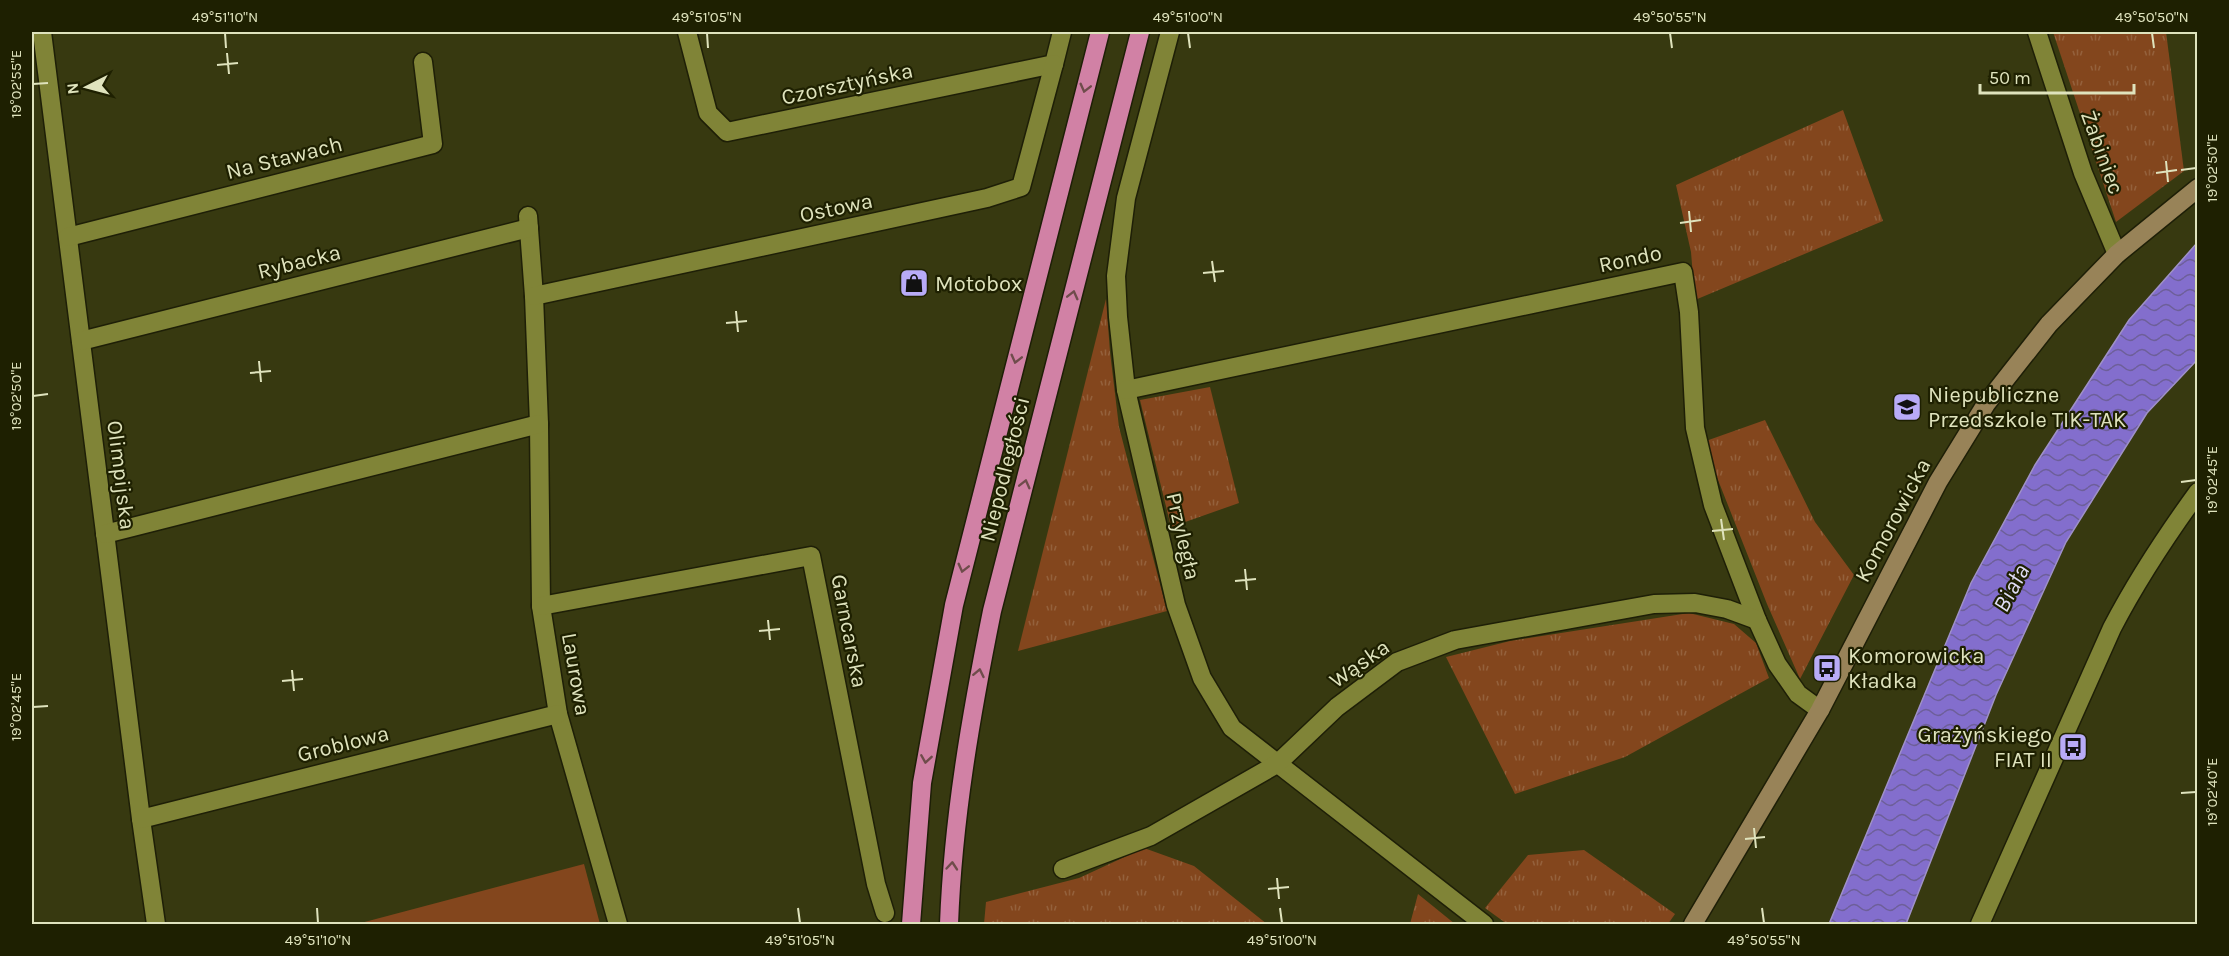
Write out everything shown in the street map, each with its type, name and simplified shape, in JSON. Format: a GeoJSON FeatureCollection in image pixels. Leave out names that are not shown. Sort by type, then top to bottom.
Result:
{"type":"FeatureCollection","features":[{"type":"Feature","properties":{"kind":"highway","name":"Niepodległości"},"geometry":{"type":"LineString","coordinates":[[911,924],[922,783],[954,604],[1100,32]]}},
{"type":"Feature","properties":{"kind":"highway","name":"Niepodległości"},"geometry":{"type":"LineString","coordinates":[[949,924],[959,792],[973,705],[992,611],[1140,32]]}},
{"type":"Feature","properties":{"kind":"street","name":"Olimpijska"},"geometry":{"type":"LineString","coordinates":[[42,32],[156,924]]}},
{"type":"Feature","properties":{"kind":"street","name":"Czorsztyńska"},"geometry":{"type":"LineString","coordinates":[[687,32],[708,113],[727,132],[1054,64]]}},
{"type":"Feature","properties":{"kind":"street"},"geometry":{"type":"LineString","coordinates":[[1054,64],[1062,32]]}},
{"type":"Feature","properties":{"kind":"street","name":"Przyległa"},"geometry":{"type":"LineString","coordinates":[[1170,32],[1128,187],[1120,232],[1116,276],[1126,390],[1176,605],[1202,678],[1232,728],[1484,924]]}},
{"type":"Feature","properties":{"kind":"street","name":"Żabiniec"},"geometry":{"type":"LineString","coordinates":[[2037,32],[2083,173],[2117,254]]}},
{"type":"Feature","properties":{"kind":"street","name":"Na Stawach"},"geometry":{"type":"LineString","coordinates":[[68,237],[433,144],[423,62]]}},
{"type":"Feature","properties":{"kind":"street","name":"Ostowa"},"geometry":{"type":"LineString","coordinates":[[534,296],[987,198],[1021,187],[1054,64]]}},
{"type":"Feature","properties":{"kind":"street","name":"Komorowicka"},"geometry":{"type":"LineString","coordinates":[[1693,924],[1820,710],[1938,482],[1986,404],[2049,324],[2117,254],[2198,188]]}},
{"type":"Feature","properties":{"kind":"street","name":"Laurowa"},"geometry":{"type":"LineString","coordinates":[[529,222],[539,424],[541,606],[558,714],[618,924]]}},
{"type":"Feature","properties":{"kind":"street","name":"Rybacka"},"geometry":{"type":"LineString","coordinates":[[81,341],[529,222]]}},
{"type":"Feature","properties":{"kind":"street","name":"Rondo"},"geometry":{"type":"LineString","coordinates":[[1126,390],[1683,272],[1689,312],[1695,428],[1713,505],[1757,620],[1777,664],[1798,694],[1820,710]]}},
{"type":"Feature","properties":{"kind":"street"},"geometry":{"type":"LineString","coordinates":[[105,534],[539,424]]}},
{"type":"Feature","properties":{"kind":"street"},"geometry":{"type":"LineString","coordinates":[[1980,924],[2112,628],[2165,537],[2198,492]]}},
{"type":"Feature","properties":{"kind":"street","name":"Garncarska"},"geometry":{"type":"LineString","coordinates":[[541,606],[811,556],[876,884],[885,913]]}},
{"type":"Feature","properties":{"kind":"street","name":"Wąska"},"geometry":{"type":"LineString","coordinates":[[1063,869],[1151,836],[1277,764],[1337,707],[1397,662],[1455,640],[1654,604],[1695,603],[1727,609],[1757,620]]}},
{"type":"Feature","properties":{"kind":"street","name":"Groblowa"},"geometry":{"type":"LineString","coordinates":[[141,819],[558,714]]}},
{"type":"Feature","properties":{"kind":"green space"},"geometry":{"type":"Polygon","coordinates":[[[2053,32],[2166,32],[2184,171],[2116,222],[2053,32]]]}},
{"type":"Feature","properties":{"kind":"green space"},"geometry":{"type":"Polygon","coordinates":[[[1843,110],[1883,221],[1695,300],[1691,252],[1676,185],[1843,110]]]}},
{"type":"Feature","properties":{"kind":"green space"},"geometry":{"type":"Polygon","coordinates":[[[1106,299],[1119,427],[1167,611],[1018,651],[1106,299]]]}},
{"type":"Feature","properties":{"kind":"green space"},"geometry":{"type":"Polygon","coordinates":[[[1210,387],[1239,503],[1171,527],[1140,400],[1210,387]]]}},
{"type":"Feature","properties":{"kind":"green space"},"geometry":{"type":"Polygon","coordinates":[[[1765,420],[1815,522],[1854,575],[1800,679],[1767,604],[1703,442],[1765,420]]]}},
{"type":"Feature","properties":{"kind":"green space"},"geometry":{"type":"Polygon","coordinates":[[[1689,613],[1734,624],[1756,643],[1769,678],[1625,757],[1515,794],[1446,657],[1510,641],[1689,613]]]}},
{"type":"Feature","properties":{"kind":"green space"},"geometry":{"type":"Polygon","coordinates":[[[1144,848],[1194,866],[1267,924],[984,924],[986,902],[1079,878],[1144,848]]]}},
{"type":"Feature","properties":{"kind":"green space"},"geometry":{"type":"Polygon","coordinates":[[[1584,850],[1675,914],[1668,924],[1507,924],[1485,908],[1528,855],[1584,850]]]}},
{"type":"Feature","properties":{"kind":"green space"},"geometry":{"type":"Polygon","coordinates":[[[584,864],[600,924],[357,924],[584,864]]]}},
{"type":"Feature","properties":{"kind":"green space"},"geometry":{"type":"Polygon","coordinates":[[[1418,894],[1455,924],[1410,924],[1418,894]]]}},
{"type":"Feature","properties":{"kind":"water","name":"Biała"},"geometry":{"type":"Polygon","coordinates":[[[2197,243],[2197,360],[2147,413],[2066,542],[1996,695],[1906,924],[1829,924],[1971,583],[2035,465],[2129,320],[2197,243]]]}},
{"type":"Feature","properties":{"kind":"place","name":"Motobox"},"geometry":{"type":"Point","coordinates":[914,283]}},
{"type":"Feature","properties":{"kind":"place","name":"Niepubliczne Przedszkole TIK-TAK"},"geometry":{"type":"Point","coordinates":[1907,407]}},
{"type":"Feature","properties":{"kind":"place","name":"Komorowicka Kładka"},"geometry":{"type":"Point","coordinates":[1827,668]}},
{"type":"Feature","properties":{"kind":"place","name":"Grażyńskiego FIAT II"},"geometry":{"type":"Point","coordinates":[2073,747]}}]}
